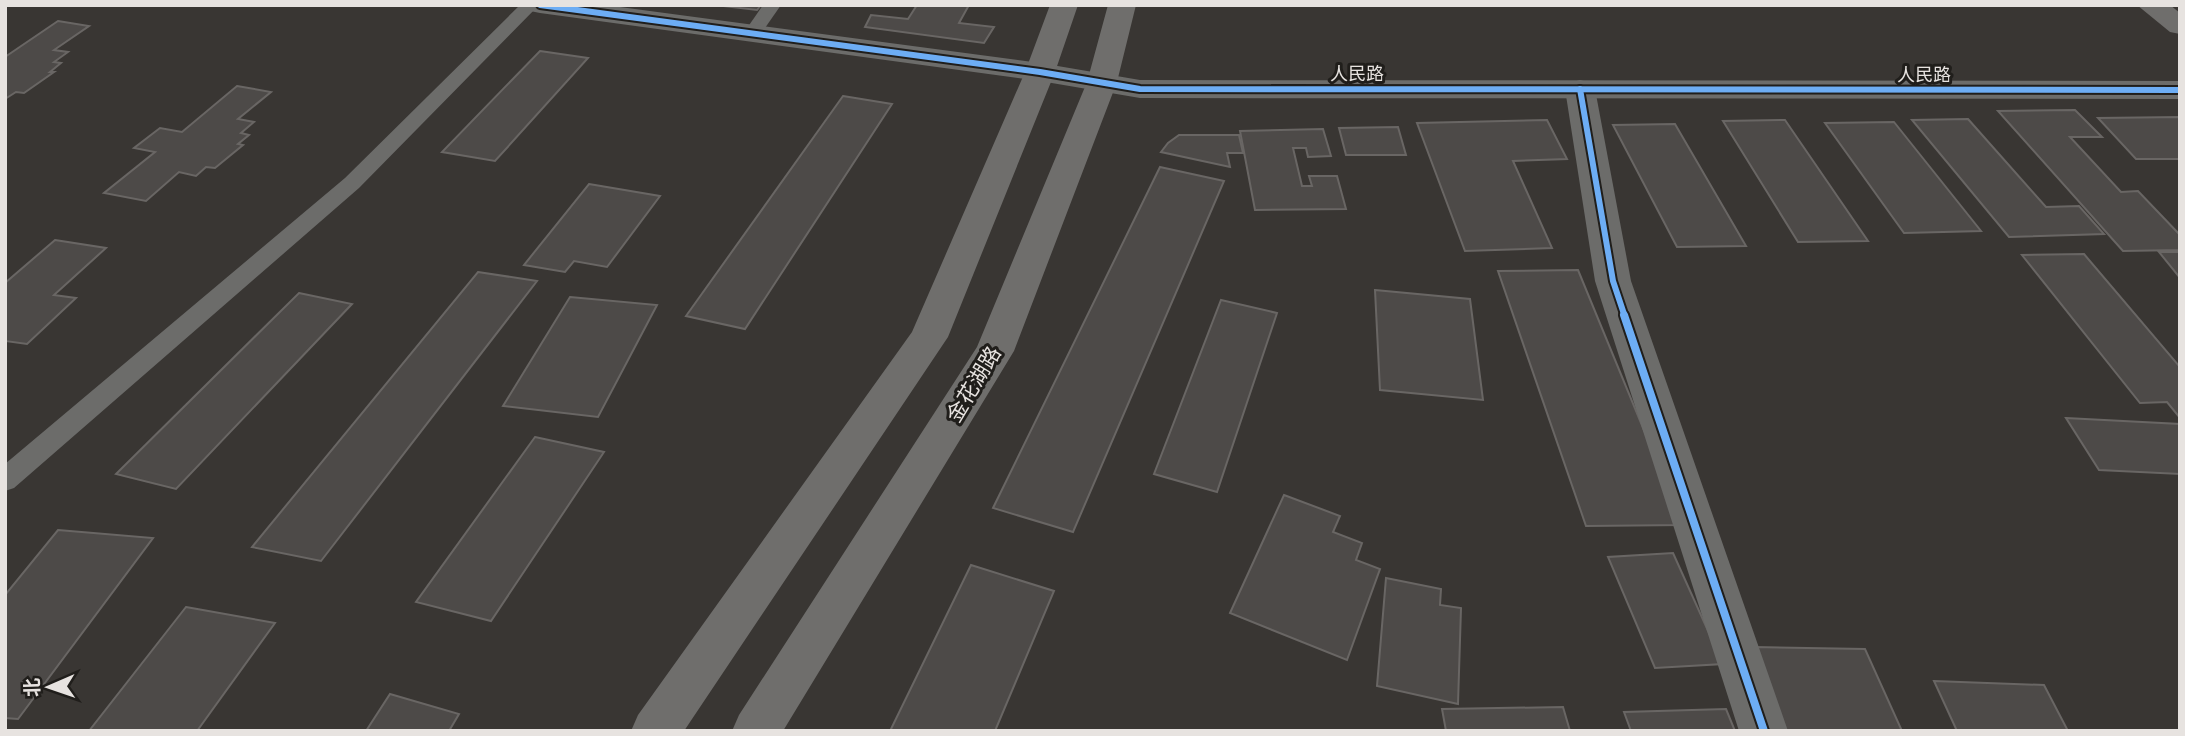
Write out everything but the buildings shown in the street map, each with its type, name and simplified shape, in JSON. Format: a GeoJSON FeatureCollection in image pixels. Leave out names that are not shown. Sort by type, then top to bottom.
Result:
{"type":"FeatureCollection","features":[{"type":"Feature","properties":{"kind":"main road"},"geometry":{"type":"LineString","coordinates":[[654,731],[929,337],[1040,72],[1064,5]]}},
{"type":"Feature","properties":{"kind":"main road","name":"金花湖路"},"geometry":{"type":"LineString","coordinates":[[756,731],[995,351],[1102,82],[1122,5]]}},
{"type":"Feature","properties":{"kind":"main road"},"geometry":{"type":"LineString","coordinates":[[2151,5],[2180,26]]}},
{"type":"Feature","properties":{"kind":"street","name":"人民路"},"geometry":{"type":"LineString","coordinates":[[540,5],[1040,72],[1140,89],[2180,90]]}},
{"type":"Feature","properties":{"kind":"street"},"geometry":{"type":"LineString","coordinates":[[1580,89],[1613,281],[1764,731]]}},
{"type":"Feature","properties":{"kind":"lane"},"geometry":{"type":"LineString","coordinates":[[5,480],[352,183],[530,5]]}},
{"type":"Feature","properties":{"kind":"lane"},"geometry":{"type":"LineString","coordinates":[[752,34],[772,5]]}},
{"type":"Feature","properties":{"kind":"cycle path"},"geometry":{"type":"LineString","coordinates":[[540,5],[1040,72],[1140,89],[2180,90]]}},
{"type":"Feature","properties":{"kind":"cycle path"},"geometry":{"type":"LineString","coordinates":[[1580,89],[1613,281],[1764,731]]}}]}
